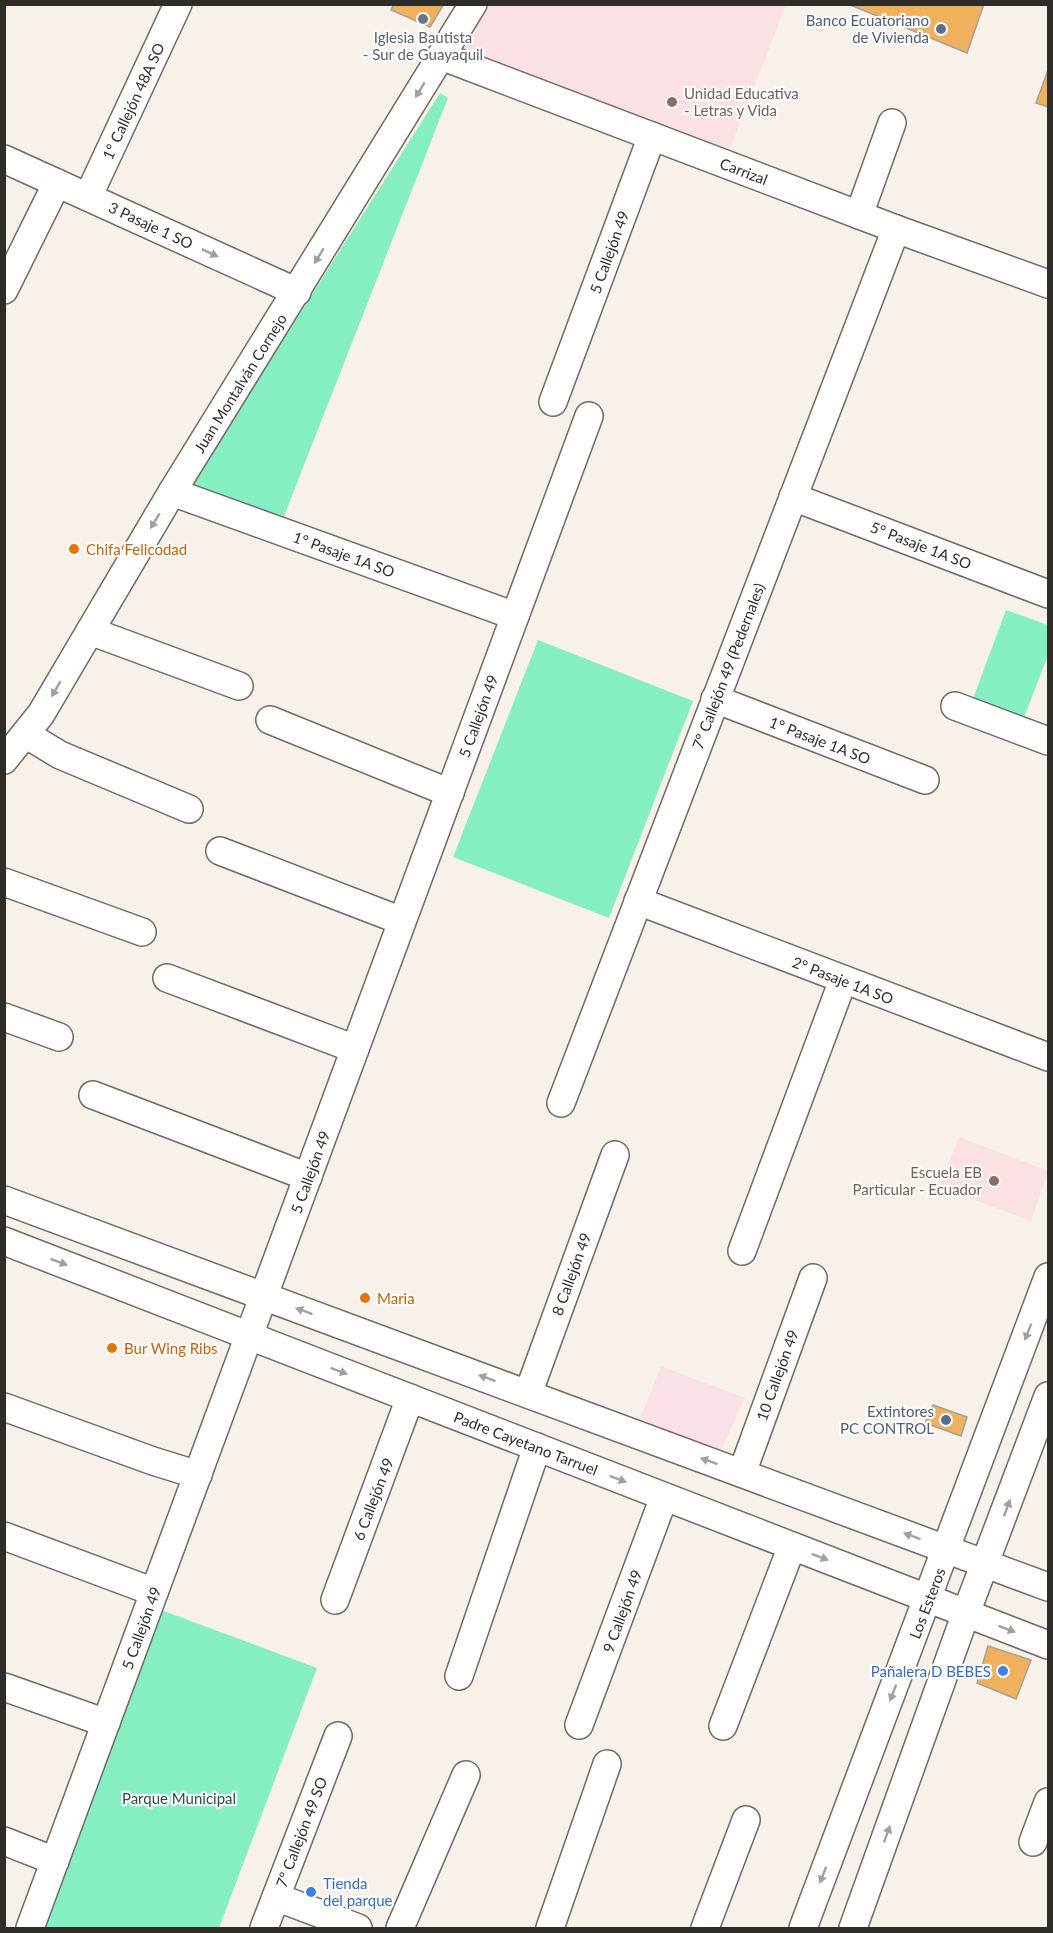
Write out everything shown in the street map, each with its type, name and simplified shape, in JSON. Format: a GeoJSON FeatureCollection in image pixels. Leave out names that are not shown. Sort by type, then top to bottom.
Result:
{"type":"FeatureCollection","features":[{"type":"Feature","properties":{"kind":"street","name":"1° Callejón 48A SO"},"geometry":{"type":"LineString","coordinates":[[88,197],[178,4]]}},
{"type":"Feature","properties":{"kind":"street","name":"Juan Montalván Cornejo"},"geometry":{"type":"LineString","coordinates":[[4,760],[27,735],[172,492],[473,4]]}},
{"type":"Feature","properties":{"kind":"street","name":"Carrizal"},"geometry":{"type":"LineString","coordinates":[[441,56],[896,229],[1048,284]]}},
{"type":"Feature","properties":{"kind":"street"},"geometry":{"type":"LineString","coordinates":[[859,215],[892,123]]}},
{"type":"Feature","properties":{"kind":"street","name":"5 Callejón 49"},"geometry":{"type":"LineString","coordinates":[[553,402],[652,136]]}},
{"type":"Feature","properties":{"kind":"street","name":"3 Pasaje 1 SO"},"geometry":{"type":"LineString","coordinates":[[4,159],[297,292]]}},
{"type":"Feature","properties":{"kind":"street"},"geometry":{"type":"LineString","coordinates":[[4,290],[57,183]]}},
{"type":"Feature","properties":{"kind":"street","name":"7° Callejón 49 (Pedernales)"},"geometry":{"type":"LineString","coordinates":[[561,1102],[896,229]]}},
{"type":"Feature","properties":{"kind":"street","name":"5 Callejón 49"},"geometry":{"type":"LineString","coordinates":[[30,1929],[589,416]]}},
{"type":"Feature","properties":{"kind":"street","name":"1° Pasaje 1A SO"},"geometry":{"type":"LineString","coordinates":[[172,492],[515,616]]}},
{"type":"Feature","properties":{"kind":"street","name":"5° Pasaje 1A SO"},"geometry":{"type":"LineString","coordinates":[[793,496],[1048,594]]}},
{"type":"Feature","properties":{"kind":"street"},"geometry":{"type":"LineString","coordinates":[[90,632],[239,686]]}},
{"type":"Feature","properties":{"kind":"street","name":"1° Pasaje 1A SO"},"geometry":{"type":"LineString","coordinates":[[715,699],[925,780]]}},
{"type":"Feature","properties":{"kind":"street"},"geometry":{"type":"LineString","coordinates":[[955,706],[1048,741]]}},
{"type":"Feature","properties":{"kind":"street"},"geometry":{"type":"LineString","coordinates":[[270,720],[450,793]]}},
{"type":"Feature","properties":{"kind":"street"},"geometry":{"type":"LineString","coordinates":[[27,735],[60,755],[189,809]]}},
{"type":"Feature","properties":{"kind":"street"},"geometry":{"type":"LineString","coordinates":[[220,851],[402,921]]}},
{"type":"Feature","properties":{"kind":"street"},"geometry":{"type":"LineString","coordinates":[[4,882],[142,932]]}},
{"type":"Feature","properties":{"kind":"street","name":"2° Pasaje 1A SO"},"geometry":{"type":"LineString","coordinates":[[638,901],[1048,1058]]}},
{"type":"Feature","properties":{"kind":"street"},"geometry":{"type":"LineString","coordinates":[[167,978],[355,1049]]}},
{"type":"Feature","properties":{"kind":"street"},"geometry":{"type":"LineString","coordinates":[[741,1251],[843,980]]}},
{"type":"Feature","properties":{"kind":"street"},"geometry":{"type":"LineString","coordinates":[[4,1017],[59,1037]]}},
{"type":"Feature","properties":{"kind":"street"},"geometry":{"type":"LineString","coordinates":[[93,1095],[308,1177]]}},
{"type":"Feature","properties":{"kind":"street","name":"8 Callejón 49"},"geometry":{"type":"LineString","coordinates":[[528,1394],[615,1155]]}},
{"type":"Feature","properties":{"kind":"street"},"geometry":{"type":"LineString","coordinates":[[4,1200],[1048,1587]]}},
{"type":"Feature","properties":{"kind":"street","name":"Padre Cayetano Tarruel"},"geometry":{"type":"LineString","coordinates":[[4,1241],[1048,1645]]}},
{"type":"Feature","properties":{"kind":"street","name":"Los Esteros"},"geometry":{"type":"LineString","coordinates":[[803,1929],[1048,1277]]}},
{"type":"Feature","properties":{"kind":"street","name":"10 Callejón 49"},"geometry":{"type":"LineString","coordinates":[[742,1473],[813,1278]]}},
{"type":"Feature","properties":{"kind":"street","name":"6 Callejón 49"},"geometry":{"type":"LineString","coordinates":[[335,1600],[410,1398]]}},
{"type":"Feature","properties":{"kind":"street"},"geometry":{"type":"LineString","coordinates":[[853,1929],[966,1613],[1047,1406]]}},
{"type":"Feature","properties":{"kind":"street"},"geometry":{"type":"LineString","coordinates":[[4,1407],[198,1475]]}},
{"type":"Feature","properties":{"kind":"street"},"geometry":{"type":"LineString","coordinates":[[459,1676],[537,1447]]}},
{"type":"Feature","properties":{"kind":"street","name":"9 Callejón 49"},"geometry":{"type":"LineString","coordinates":[[579,1725],[664,1497]]}},
{"type":"Feature","properties":{"kind":"street"},"geometry":{"type":"LineString","coordinates":[[4,1536],[154,1592]]}},
{"type":"Feature","properties":{"kind":"street"},"geometry":{"type":"LineString","coordinates":[[723,1726],[792,1546]]}},
{"type":"Feature","properties":{"kind":"street"},"geometry":{"type":"LineString","coordinates":[[4,1687],[106,1723]]}},
{"type":"Feature","properties":{"kind":"street","name":"7º Callejón 49 SO"},"geometry":{"type":"LineString","coordinates":[[264,1929],[338,1736]]}},
{"type":"Feature","properties":{"kind":"street"},"geometry":{"type":"LineString","coordinates":[[550,1929],[607,1764]]}},
{"type":"Feature","properties":{"kind":"street"},"geometry":{"type":"LineString","coordinates":[[400,1929],[466,1775]]}},
{"type":"Feature","properties":{"kind":"street"},"geometry":{"type":"LineString","coordinates":[[1033,1842],[1048,1802]]}},
{"type":"Feature","properties":{"kind":"street"},"geometry":{"type":"LineString","coordinates":[[705,1929],[746,1820]]}},
{"type":"Feature","properties":{"kind":"street"},"geometry":{"type":"LineString","coordinates":[[4,1841],[55,1861]]}},
{"type":"Feature","properties":{"kind":"street"},"geometry":{"type":"LineString","coordinates":[[276,1897],[358,1929]]}},
{"type":"Feature","properties":{"kind":"shaded area","name":"Unidad Educativa - Letras y Vida"},"geometry":{"type":"Polygon","coordinates":[[[489,5],[786,5],[729,151],[460,53],[489,5]]]}},
{"type":"Feature","properties":{"kind":"shaded area","name":"Escuela EB Particular - Ecuador"},"geometry":{"type":"Polygon","coordinates":[[[959,1137],[1048,1171],[1031,1221],[940,1187],[959,1137]]]}},
{"type":"Feature","properties":{"kind":"shaded area"},"geometry":{"type":"Polygon","coordinates":[[[661,1366],[745,1398],[720,1452],[640,1420],[661,1366]]]}},
{"type":"Feature","properties":{"kind":"green space"},"geometry":{"type":"Polygon","coordinates":[[[440,93],[448,98],[284,516],[189,488],[440,93]]]}},
{"type":"Feature","properties":{"kind":"green space"},"geometry":{"type":"Polygon","coordinates":[[[1006,610],[1048,625],[1048,655],[1022,723],[971,704],[1006,610]]]}},
{"type":"Feature","properties":{"kind":"green space"},"geometry":{"type":"Polygon","coordinates":[[[538,640],[693,701],[609,918],[453,857],[538,640]]]}},
{"type":"Feature","properties":{"kind":"green space","name":"Parque Municipal"},"geometry":{"type":"Polygon","coordinates":[[[161,1610],[317,1668],[219,1928],[41,1928],[161,1610]]]}},
{"type":"Feature","properties":{"kind":"building","name":"Iglesia Bautista - Sur de Guayaquil"},"geometry":{"type":"Polygon","coordinates":[[[394,4],[444,4],[430,27],[391,10],[394,4]]]}},
{"type":"Feature","properties":{"kind":"building","name":"Banco Ecuatoriano de Vivienda"},"geometry":{"type":"Polygon","coordinates":[[[848,4],[984,4],[967,53],[848,4]]]}},
{"type":"Feature","properties":{"kind":"building"},"geometry":{"type":"Polygon","coordinates":[[[1048,70],[1048,107],[1036,103],[1048,70]]]}},
{"type":"Feature","properties":{"kind":"building","name":"Extintores PC CONTROL"},"geometry":{"type":"Polygon","coordinates":[[[933,1405],[967,1417],[961,1436],[925,1423],[933,1405]]]}},
{"type":"Feature","properties":{"kind":"building","name":"Pañalera D BEBES"},"geometry":{"type":"Polygon","coordinates":[[[988,1646],[1031,1660],[1016,1699],[977,1683],[988,1646]]]}},
{"type":"Feature","properties":{"kind":"place","name":"Iglesia Bautista - Sur de Guayaquil"},"geometry":{"type":"Point","coordinates":[423,19]}},
{"type":"Feature","properties":{"kind":"place","name":"Banco Ecuatoriano de Vivienda"},"geometry":{"type":"Point","coordinates":[941,29]}},
{"type":"Feature","properties":{"kind":"place","name":"Unidad Educativa - Letras y Vida"},"geometry":{"type":"Point","coordinates":[672,102]}},
{"type":"Feature","properties":{"kind":"place","name":"Chifa Felicodad"},"geometry":{"type":"Point","coordinates":[74,549]}},
{"type":"Feature","properties":{"kind":"place","name":"Escuela EB Particular - Ecuador"},"geometry":{"type":"Point","coordinates":[994,1181]}},
{"type":"Feature","properties":{"kind":"place","name":"Maria"},"geometry":{"type":"Point","coordinates":[365,1298]}},
{"type":"Feature","properties":{"kind":"place","name":"Bur Wing Ribs"},"geometry":{"type":"Point","coordinates":[112,1348]}},
{"type":"Feature","properties":{"kind":"place","name":"Extintores PC CONTROL"},"geometry":{"type":"Point","coordinates":[946,1420]}},
{"type":"Feature","properties":{"kind":"place","name":"Pañalera D BEBES"},"geometry":{"type":"Point","coordinates":[1003,1671]}},
{"type":"Feature","properties":{"kind":"place","name":"Tienda del parque"},"geometry":{"type":"Point","coordinates":[311,1892]}}]}
